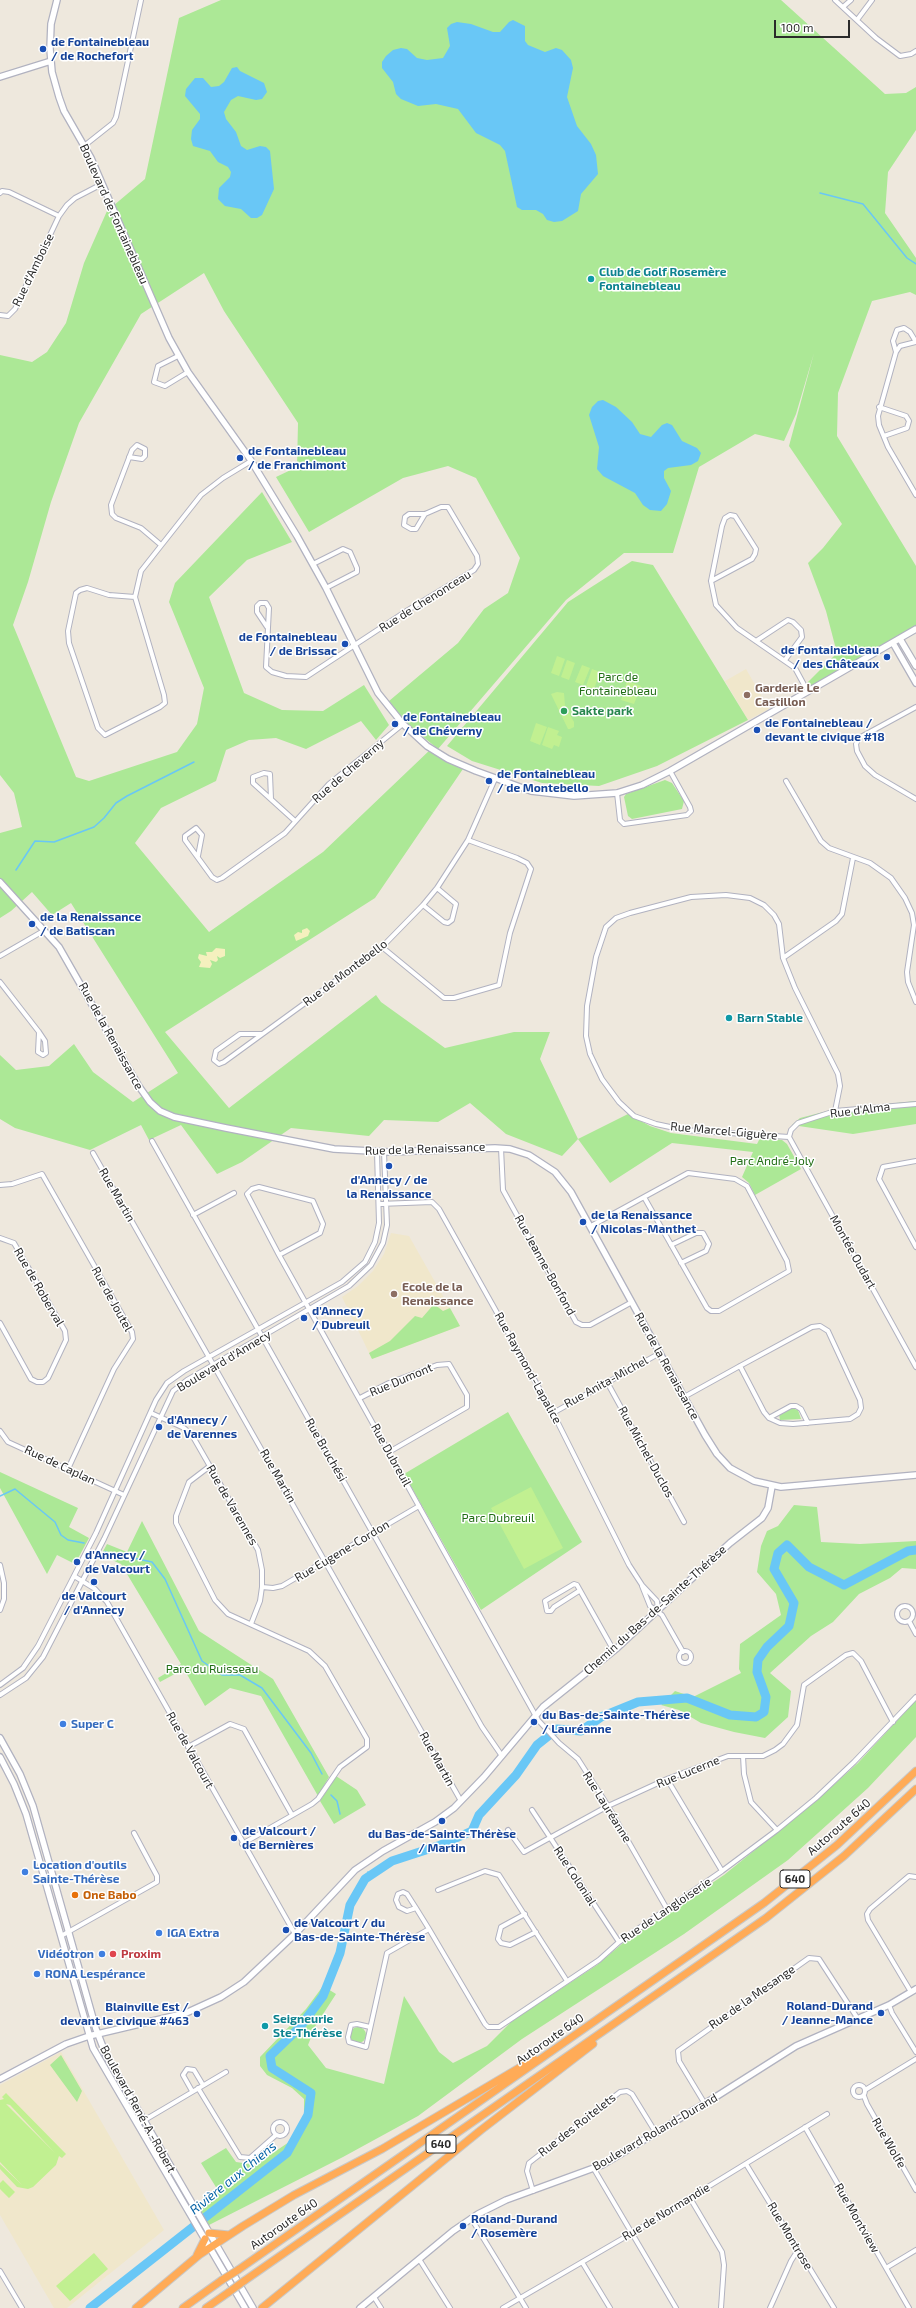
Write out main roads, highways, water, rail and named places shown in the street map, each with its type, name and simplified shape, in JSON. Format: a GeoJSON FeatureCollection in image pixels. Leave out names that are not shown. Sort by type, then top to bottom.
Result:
{"type":"FeatureCollection","features":[{"type":"Feature","properties":{"kind":"highway","name":"Autoroute 640"},"geometry":{"type":"LineString","coordinates":[[182,2308],[788,1885],[860,1825],[916,1771]]}},
{"type":"Feature","properties":{"kind":"highway","name":"Autoroute 640"},"geometry":{"type":"LineString","coordinates":[[206,2308],[761,1922],[805,1888],[864,1838],[916,1789]]}},
{"type":"Feature","properties":{"kind":"highway"},"geometry":{"type":"LineString","coordinates":[[262,2308],[482,2130],[638,2007]]}},
{"type":"Feature","properties":{"kind":"highway"},"geometry":{"type":"LineString","coordinates":[[136,2308],[196,2257],[229,2234],[278,2204],[412,2132],[582,2030]]}},
{"type":"Feature","properties":{"kind":"highway"},"geometry":{"type":"LineString","coordinates":[[196,2257],[207,2236],[229,2234]]}},
{"type":"Feature","properties":{"kind":"water"},"geometry":{"type":"Polygon","coordinates":[[[513,20],[525,26],[525,41],[528,45],[545,52],[556,48],[562,50],[571,60],[573,68],[567,97],[577,126],[591,144],[596,155],[598,174],[581,194],[578,211],[562,221],[554,222],[547,220],[543,214],[536,210],[522,210],[517,207],[505,151],[500,145],[476,133],[458,109],[436,104],[418,106],[401,99],[396,94],[393,82],[382,68],[382,62],[386,56],[393,50],[401,48],[407,49],[417,58],[427,60],[443,58],[450,46],[447,28],[451,24],[457,22],[471,24],[493,32],[500,32],[509,22],[513,20]]]}},
{"type":"Feature","properties":{"kind":"water"},"geometry":{"type":"Polygon","coordinates":[[[237,67],[240,71],[264,83],[267,92],[262,99],[256,100],[238,96],[231,100],[224,112],[226,119],[236,132],[241,146],[247,150],[260,146],[266,147],[270,151],[274,189],[262,215],[257,218],[251,218],[241,209],[225,206],[218,199],[219,188],[230,177],[231,172],[228,167],[218,162],[210,151],[193,146],[191,139],[192,130],[200,119],[200,114],[185,96],[186,89],[195,78],[203,78],[211,87],[219,86],[224,82],[232,68],[237,67]]]}},
{"type":"Feature","properties":{"kind":"water"},"geometry":{"type":"Polygon","coordinates":[[[603,400],[616,407],[632,422],[640,434],[651,437],[662,425],[667,423],[672,425],[682,441],[697,448],[701,453],[698,461],[691,465],[668,468],[664,471],[664,478],[671,491],[667,504],[661,511],[650,510],[643,505],[635,493],[603,476],[597,469],[599,447],[589,415],[592,407],[598,401],[603,400]]]}},
{"type":"Feature","properties":{"kind":"waterway"},"geometry":{"type":"LineString","coordinates":[[820,193],[863,204],[907,258],[916,264]]}},
{"type":"Feature","properties":{"kind":"waterway"},"geometry":{"type":"LineString","coordinates":[[16,870],[35,841],[54,842],[94,827],[104,818],[116,803],[194,762]]}},
{"type":"Feature","properties":{"kind":"waterway"},"geometry":{"type":"LineString","coordinates":[[0,1496],[15,1489],[55,1522],[61,1535],[68,1540],[84,1543]]}},
{"type":"Feature","properties":{"kind":"waterway","name":"Rivière aux Chiens"},"geometry":{"type":"LineString","coordinates":[[90,2308],[287,2153],[308,2115],[311,2093],[272,2068],[270,2056],[300,2027],[323,1996],[340,1953],[350,1905],[365,1879],[392,1861],[438,1846],[472,1831],[479,1815],[516,1775],[537,1745],[557,1729],[581,1731],[601,1717],[638,1702],[687,1698],[730,1715],[756,1717],[764,1712],[766,1697],[757,1672],[758,1660],[767,1647],[789,1626],[794,1603],[774,1569],[778,1553],[787,1545],[809,1567],[844,1585],[908,1551],[916,1550]]}},
{"type":"Feature","properties":{"kind":"waterway"},"geometry":{"type":"LineString","coordinates":[[105,1552],[152,1562],[165,1579],[202,1661],[222,1675],[240,1675],[262,1688],[311,1753],[322,1774]]}},
{"type":"Feature","properties":{"kind":"waterway"},"geometry":{"type":"LineString","coordinates":[[331,1795],[337,1801],[340,1814]]}},
{"type":"Feature","properties":{"kind":"waterway","name":"Rivière aux Chiens"},"geometry":{"type":"LineString","coordinates":[[368,1872],[370,1876]]}},
{"type":"Feature","properties":{"kind":"place","name":"de Fontainebleau / de Rochefort"},"geometry":{"type":"Point","coordinates":[43,49]}},
{"type":"Feature","properties":{"kind":"place","name":"Club de Golf Rosemère Fontainebleau"},"geometry":{"type":"Point","coordinates":[591,279]}},
{"type":"Feature","properties":{"kind":"place","name":"de Fontainebleau / de Franchimont"},"geometry":{"type":"Point","coordinates":[240,458]}},
{"type":"Feature","properties":{"kind":"place","name":"de Fontainebleau / de Brissac"},"geometry":{"type":"Point","coordinates":[345,644]}},
{"type":"Feature","properties":{"kind":"place","name":"de Fontainebleau / des Châteaux"},"geometry":{"type":"Point","coordinates":[887,657]}},
{"type":"Feature","properties":{"kind":"place","name":"Garderie Le Castillon"},"geometry":{"type":"Point","coordinates":[747,695]}},
{"type":"Feature","properties":{"kind":"place","name":"Sakte park"},"geometry":{"type":"Point","coordinates":[564,711]}},
{"type":"Feature","properties":{"kind":"place","name":"de Fontainebleau / de Chéverny"},"geometry":{"type":"Point","coordinates":[395,724]}},
{"type":"Feature","properties":{"kind":"place","name":"de Fontainebleau / devant le civique #18"},"geometry":{"type":"Point","coordinates":[757,730]}},
{"type":"Feature","properties":{"kind":"place","name":"de Fontainebleau / de Montebello"},"geometry":{"type":"Point","coordinates":[489,781]}},
{"type":"Feature","properties":{"kind":"place","name":"de la Renaissance / de Batiscan"},"geometry":{"type":"Point","coordinates":[32,924]}},
{"type":"Feature","properties":{"kind":"place","name":"Barn Stable"},"geometry":{"type":"Point","coordinates":[729,1018]}},
{"type":"Feature","properties":{"kind":"place","name":"d'Annecy / de la Renaissance"},"geometry":{"type":"Point","coordinates":[389,1166]}},
{"type":"Feature","properties":{"kind":"place","name":"de la Renaissance / Nicolas-Manthet"},"geometry":{"type":"Point","coordinates":[583,1222]}},
{"type":"Feature","properties":{"kind":"place","name":"Ecole de la Renaissance"},"geometry":{"type":"Point","coordinates":[394,1294]}},
{"type":"Feature","properties":{"kind":"place","name":"d'Annecy / Dubreuil"},"geometry":{"type":"Point","coordinates":[304,1318]}},
{"type":"Feature","properties":{"kind":"place","name":"d'Annecy / de Varennes"},"geometry":{"type":"Point","coordinates":[159,1427]}},
{"type":"Feature","properties":{"kind":"place","name":"d'Annecy / de Valcourt"},"geometry":{"type":"Point","coordinates":[77,1562]}},
{"type":"Feature","properties":{"kind":"place","name":"de Valcourt / d'Annecy"},"geometry":{"type":"Point","coordinates":[94,1582]}},
{"type":"Feature","properties":{"kind":"place","name":"du Bas-de-Sainte-Thérèse / Lauréanne"},"geometry":{"type":"Point","coordinates":[534,1722]}},
{"type":"Feature","properties":{"kind":"place","name":"Super C"},"geometry":{"type":"Point","coordinates":[63,1724]}},
{"type":"Feature","properties":{"kind":"place","name":"du Bas-de-Sainte-Thérèse / Martin"},"geometry":{"type":"Point","coordinates":[442,1821]}},
{"type":"Feature","properties":{"kind":"place","name":"de Valcourt / de Bernières"},"geometry":{"type":"Point","coordinates":[234,1838]}},
{"type":"Feature","properties":{"kind":"place","name":"Location d'outils Sainte-Thérèse"},"geometry":{"type":"Point","coordinates":[25,1872]}},
{"type":"Feature","properties":{"kind":"place","name":"One Babo"},"geometry":{"type":"Point","coordinates":[75,1895]}},
{"type":"Feature","properties":{"kind":"place","name":"de Valcourt / du Bas-de-Sainte-Thérèse"},"geometry":{"type":"Point","coordinates":[286,1930]}},
{"type":"Feature","properties":{"kind":"place","name":"IGA Extra"},"geometry":{"type":"Point","coordinates":[159,1933]}},
{"type":"Feature","properties":{"kind":"place","name":"Vidéotron"},"geometry":{"type":"Point","coordinates":[102,1954]}},
{"type":"Feature","properties":{"kind":"place","name":"Proxim"},"geometry":{"type":"Point","coordinates":[113,1954]}},
{"type":"Feature","properties":{"kind":"place","name":"RONA Lespérance"},"geometry":{"type":"Point","coordinates":[37,1974]}},
{"type":"Feature","properties":{"kind":"place","name":"Roland-Durand / Jeanne-Mance"},"geometry":{"type":"Point","coordinates":[881,2013]}},
{"type":"Feature","properties":{"kind":"place","name":"Blainville Est / devant le civique #463"},"geometry":{"type":"Point","coordinates":[197,2014]}},
{"type":"Feature","properties":{"kind":"place","name":"Seigneurie Ste-Thérèse"},"geometry":{"type":"Point","coordinates":[265,2026]}},
{"type":"Feature","properties":{"kind":"place","name":"Roland-Durand / Rosemère"},"geometry":{"type":"Point","coordinates":[463,2226]}},
{"type":"Feature","properties":{"kind":"park label","name":"Parc de Fontainebleau"},"geometry":{"type":"Point","coordinates":[618,684]}},
{"type":"Feature","properties":{"kind":"park label","name":"Parc André-Joly"},"geometry":{"type":"Point","coordinates":[772,1161]}},
{"type":"Feature","properties":{"kind":"park label","name":"Parc Dubreuil"},"geometry":{"type":"Point","coordinates":[498,1518]}},
{"type":"Feature","properties":{"kind":"park label","name":"Parc du Ruisseau"},"geometry":{"type":"Point","coordinates":[212,1669]}}]}
